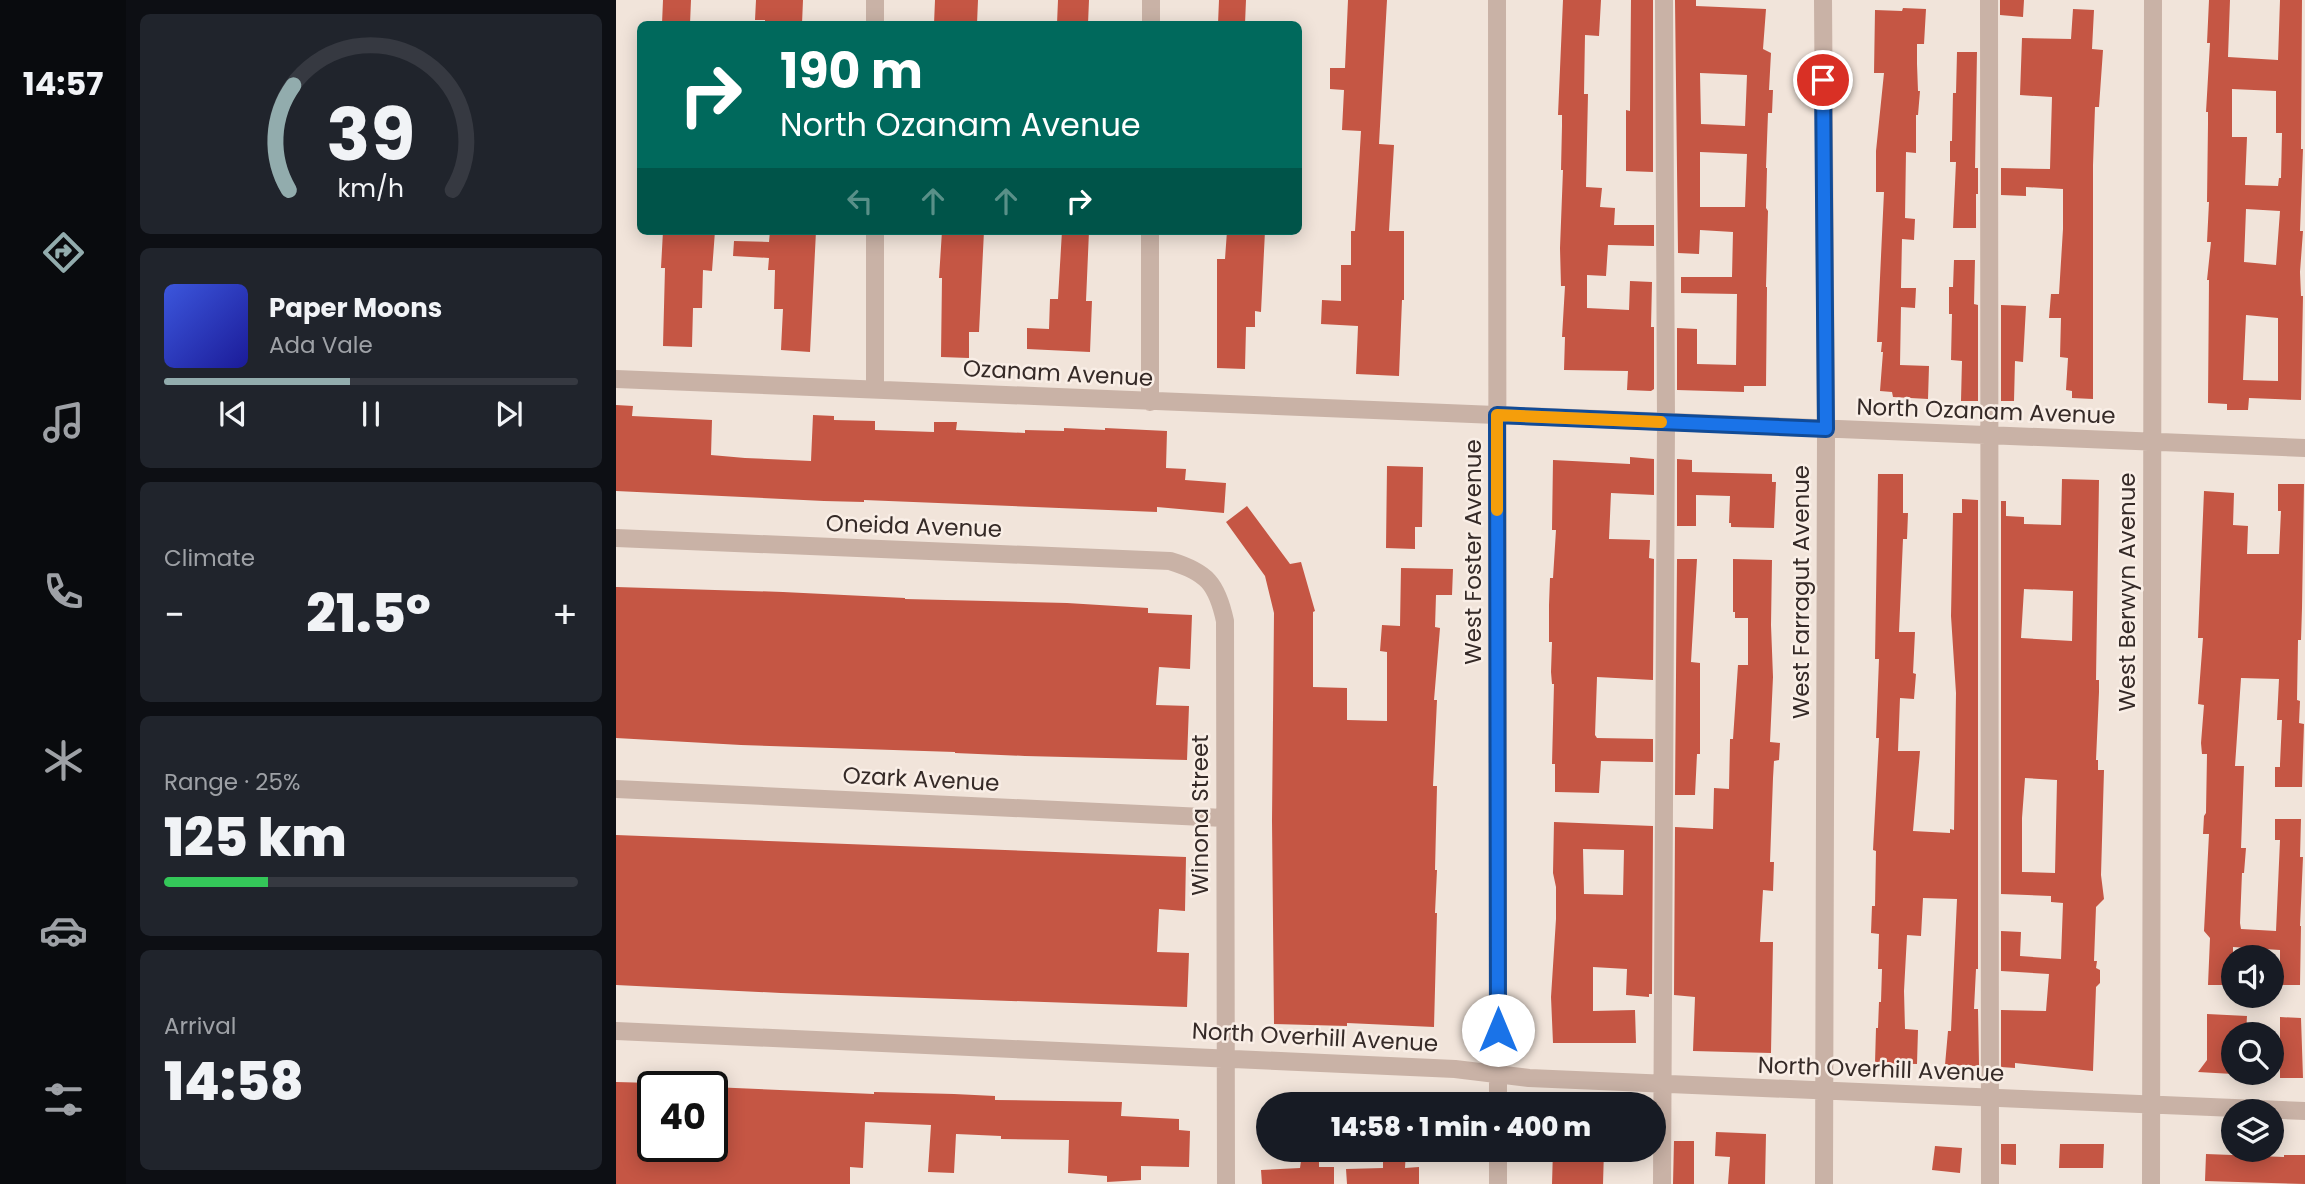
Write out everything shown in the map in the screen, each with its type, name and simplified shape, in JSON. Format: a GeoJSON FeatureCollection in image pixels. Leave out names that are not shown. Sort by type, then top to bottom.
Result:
{"type":"FeatureCollection","features":[{"type":"Feature","properties":{"kind":"street"},"geometry":{"type":"LineString","coordinates":[[875,21],[876,0]]}},
{"type":"Feature","properties":{"kind":"street"},"geometry":{"type":"LineString","coordinates":[[1151,0],[1151,21]]}},
{"type":"Feature","properties":{"kind":"street","name":"West Foster Avenue"},"geometry":{"type":"LineString","coordinates":[[1497,0],[1498,1092]]}},
{"type":"Feature","properties":{"kind":"street"},"geometry":{"type":"LineString","coordinates":[[1662,1184],[1666,422],[1664,0]]}},
{"type":"Feature","properties":{"kind":"street","name":"West Farragut Avenue"},"geometry":{"type":"LineString","coordinates":[[1823,0],[1826,429],[1824,1184]]}},
{"type":"Feature","properties":{"kind":"street"},"geometry":{"type":"LineString","coordinates":[[1989,0],[1990,1184]]}},
{"type":"Feature","properties":{"kind":"street","name":"West Berwyn Avenue"},"geometry":{"type":"LineString","coordinates":[[2151,1184],[2153,0]]}},
{"type":"Feature","properties":{"kind":"street"},"geometry":{"type":"LineString","coordinates":[[875,235],[875,389]]}},
{"type":"Feature","properties":{"kind":"street"},"geometry":{"type":"LineString","coordinates":[[1150,235],[1150,402]]}},
{"type":"Feature","properties":{"kind":"street","name":"Ozanam Avenue"},"geometry":{"type":"LineString","coordinates":[[616,379],[1497,415]]}},
{"type":"Feature","properties":{"kind":"street","name":"North Ozanam Avenue"},"geometry":{"type":"LineString","coordinates":[[1497,415],[2305,448]]}},
{"type":"Feature","properties":{"kind":"street","name":"Oneida Avenue"},"geometry":{"type":"LineString","coordinates":[[616,538],[1170,561],[1190,567],[1206,579]]}},
{"type":"Feature","properties":{"kind":"street","name":"Winona Street"},"geometry":{"type":"LineString","coordinates":[[1206,579],[1219,595],[1225,621],[1226,1184]]}},
{"type":"Feature","properties":{"kind":"street","name":"Ozark Avenue"},"geometry":{"type":"LineString","coordinates":[[616,789],[1224,818]]}},
{"type":"Feature","properties":{"kind":"street","name":"North Overhill Avenue"},"geometry":{"type":"LineString","coordinates":[[616,1031],[1227,1057],[1455,1069],[1529,1078],[2305,1111]]}},
{"type":"Feature","properties":{"kind":"street"},"geometry":{"type":"LineString","coordinates":[[1498,1162],[1498,1184]]}},
{"type":"Feature","properties":{"kind":"building"},"geometry":{"type":"Polygon","coordinates":[[[663,0],[691,0],[690,21],[662,21],[663,0]]]}},
{"type":"Feature","properties":{"kind":"building"},"geometry":{"type":"Polygon","coordinates":[[[756,0],[803,0],[802,21],[755,20],[756,0]]]}},
{"type":"Feature","properties":{"kind":"building"},"geometry":{"type":"Polygon","coordinates":[[[935,0],[978,0],[977,21],[934,21],[935,0]]]}},
{"type":"Feature","properties":{"kind":"building"},"geometry":{"type":"Polygon","coordinates":[[[1058,0],[1089,0],[1088,21],[1057,21],[1058,0]]]}},
{"type":"Feature","properties":{"kind":"building"},"geometry":{"type":"Polygon","coordinates":[[[1219,0],[1246,0],[1245,21],[1218,21],[1219,0]]]}},
{"type":"Feature","properties":{"kind":"building"},"geometry":{"type":"Polygon","coordinates":[[[1348,0],[1387,0],[1379,144],[1394,145],[1389,231],[1404,231],[1404,300],[1399,376],[1356,374],[1358,326],[1321,324],[1322,300],[1341,301],[1341,265],[1351,265],[1351,231],[1355,231],[1361,131],[1342,130],[1344,90],[1330,89],[1330,68],[1345,68],[1348,0]]]}},
{"type":"Feature","properties":{"kind":"building"},"geometry":{"type":"Polygon","coordinates":[[[1563,0],[1601,0],[1599,36],[1585,35],[1584,94],[1588,94],[1586,187],[1602,188],[1600,207],[1615,208],[1614,225],[1654,225],[1654,246],[1608,245],[1606,276],[1587,275],[1587,308],[1629,310],[1630,281],[1652,282],[1654,389],[1651,391],[1627,390],[1628,371],[1564,370],[1565,337],[1562,337],[1565,286],[1561,286],[1560,248],[1562,115],[1558,115],[1563,0]]]}},
{"type":"Feature","properties":{"kind":"building"},"geometry":{"type":"Polygon","coordinates":[[[1631,0],[1653,0],[1653,172],[1626,171],[1626,110],[1630,111],[1631,0]]]}},
{"type":"Feature","properties":{"kind":"building"},"geometry":{"type":"Polygon","coordinates":[[[1675,0],[1696,0],[1696,6],[1766,9],[1763,49],[1771,53],[1769,90],[1773,90],[1772,113],[1768,113],[1766,168],[1766,386],[1744,386],[1744,392],[1677,390],[1677,328],[1697,329],[1697,364],[1736,365],[1737,294],[1681,293],[1681,277],[1732,277],[1733,232],[1700,230],[1699,254],[1678,253],[1675,0]],[[1700,73],[1701,124],[1745,126],[1747,75],[1700,73]],[[1700,152],[1700,207],[1745,207],[1747,154],[1700,152]]]}},
{"type":"Feature","properties":{"kind":"building"},"geometry":{"type":"Polygon","coordinates":[[[2000,0],[2024,0],[2023,17],[2000,15],[2000,0]]]}},
{"type":"Feature","properties":{"kind":"building"},"geometry":{"type":"Polygon","coordinates":[[[2209,0],[2230,0],[2228,57],[2278,60],[2280,0],[2302,0],[2301,400],[2249,398],[2248,410],[2227,410],[2227,404],[2208,403],[2207,280],[2211,242],[2207,242],[2209,202],[2206,112],[2210,43],[2207,43],[2209,0]],[[2232,89],[2232,137],[2247,137],[2245,185],[2278,186],[2281,178],[2282,133],[2276,133],[2276,91],[2232,89]],[[2246,209],[2244,262],[2276,265],[2280,211],[2246,209]],[[2246,315],[2243,380],[2278,381],[2278,318],[2246,315]]]}},
{"type":"Feature","properties":{"kind":"building"},"geometry":{"type":"Polygon","coordinates":[[[1903,8],[1926,9],[1924,44],[1917,44],[1920,91],[1916,115],[1916,153],[1906,152],[1905,218],[1915,219],[1914,240],[1902,239],[1901,288],[1916,288],[1915,308],[1901,307],[1900,365],[1929,366],[1928,399],[1893,397],[1892,392],[1880,391],[1883,352],[1882,342],[1877,342],[1884,192],[1876,192],[1876,151],[1884,73],[1874,73],[1875,10],[1902,11],[1903,8]]]}},
{"type":"Feature","properties":{"kind":"building"},"geometry":{"type":"Polygon","coordinates":[[[2073,9],[2094,10],[2092,49],[2103,50],[2099,107],[2095,107],[2093,165],[2093,399],[2072,398],[2072,391],[2066,390],[2068,358],[2060,357],[2061,318],[2049,318],[2051,294],[2059,294],[2063,189],[2026,187],[2026,196],[2001,195],[2001,168],[2050,169],[2052,97],[2020,95],[2022,38],[2071,39],[2073,9]]]}},
{"type":"Feature","properties":{"kind":"building"},"geometry":{"type":"Polygon","coordinates":[[[1957,52],[1977,52],[1976,228],[1953,228],[1956,162],[1950,162],[1950,141],[1953,93],[1956,93],[1957,52]]]}},
{"type":"Feature","properties":{"kind":"building"},"geometry":{"type":"Polygon","coordinates":[[[663,235],[715,235],[712,271],[703,270],[702,308],[693,308],[692,347],[663,346],[665,268],[661,268],[663,235]]]}},
{"type":"Feature","properties":{"kind":"building"},"geometry":{"type":"Polygon","coordinates":[[[770,235],[816,235],[810,352],[781,350],[783,309],[774,309],[775,270],[768,270],[769,258],[733,256],[734,241],[769,242],[770,235]]]}},
{"type":"Feature","properties":{"kind":"building"},"geometry":{"type":"Polygon","coordinates":[[[942,235],[984,235],[979,332],[969,332],[969,358],[941,357],[942,278],[939,278],[942,235]]]}},
{"type":"Feature","properties":{"kind":"building"},"geometry":{"type":"Polygon","coordinates":[[[1062,235],[1089,235],[1086,301],[1092,301],[1090,352],[1027,349],[1027,328],[1049,329],[1050,299],[1058,299],[1062,235]]]}},
{"type":"Feature","properties":{"kind":"building"},"geometry":{"type":"Polygon","coordinates":[[[1227,235],[1265,235],[1261,312],[1255,311],[1255,327],[1246,327],[1245,369],[1217,368],[1217,259],[1225,259],[1227,235]]]}},
{"type":"Feature","properties":{"kind":"building"},"geometry":{"type":"Polygon","coordinates":[[[1954,260],[1975,260],[1978,401],[1961,401],[1962,361],[1951,360],[1952,314],[1949,314],[1949,287],[1953,287],[1954,260]]]}},
{"type":"Feature","properties":{"kind":"building"},"geometry":{"type":"Polygon","coordinates":[[[2001,305],[2026,306],[2023,362],[2015,361],[2014,401],[2001,401],[2001,305]]]}},
{"type":"Feature","properties":{"kind":"building"},"geometry":{"type":"Polygon","coordinates":[[[616,405],[633,406],[632,416],[712,420],[711,455],[745,458],[811,461],[813,415],[834,416],[834,420],[875,421],[875,430],[934,432],[934,422],[957,422],[956,430],[1025,433],[1025,430],[1064,431],[1064,428],[1167,431],[1166,468],[1186,469],[1185,480],[1226,483],[1224,513],[1157,507],[1157,512],[616,491],[616,405]]]}},
{"type":"Feature","properties":{"kind":"building"},"geometry":{"type":"Polygon","coordinates":[[[1630,457],[1654,459],[1654,495],[1611,493],[1609,539],[1650,540],[1649,558],[1654,559],[1653,680],[1597,677],[1595,735],[1597,738],[1653,739],[1653,762],[1601,761],[1599,793],[1555,792],[1555,764],[1552,764],[1554,684],[1551,672],[1552,642],[1549,642],[1550,578],[1553,578],[1556,530],[1552,530],[1553,460],[1630,464],[1630,457]]]}},
{"type":"Feature","properties":{"kind":"building"},"geometry":{"type":"Polygon","coordinates":[[[1677,459],[1692,460],[1692,472],[1772,474],[1772,482],[1776,482],[1774,528],[1731,527],[1730,496],[1696,495],[1696,526],[1677,526],[1677,459]]]}},
{"type":"Feature","properties":{"kind":"building"},"geometry":{"type":"Polygon","coordinates":[[[1387,466],[1423,467],[1422,527],[1415,527],[1415,549],[1386,548],[1387,466]]]}},
{"type":"Feature","properties":{"kind":"building"},"geometry":{"type":"Polygon","coordinates":[[[1878,474],[1903,474],[1903,513],[1908,513],[1907,539],[1903,539],[1899,632],[1915,632],[1913,673],[1916,674],[1914,699],[1900,698],[1898,751],[1920,751],[1913,831],[1950,833],[1950,829],[1954,830],[1956,693],[1951,616],[1953,513],[1962,513],[1962,499],[1978,500],[1978,969],[1974,1009],[1978,1009],[1979,1065],[1976,1066],[1945,1065],[1948,1031],[1951,1031],[1957,899],[1923,898],[1921,936],[1907,935],[1905,1029],[1918,1030],[1917,1064],[1875,1063],[1882,969],[1878,969],[1879,934],[1871,933],[1872,906],[1875,906],[1876,851],[1873,850],[1879,738],[1876,738],[1879,659],[1875,659],[1878,474]]]}},
{"type":"Feature","properties":{"kind":"building"},"geometry":{"type":"Polygon","coordinates":[[[2062,479],[2099,480],[2096,680],[2099,680],[2099,692],[2096,760],[2098,770],[2104,770],[2101,875],[2104,899],[2096,907],[2094,961],[2097,961],[2096,968],[2100,970],[2100,983],[2096,987],[2093,1071],[2015,1063],[2015,1068],[2001,1067],[2001,1010],[2046,1011],[2049,974],[2001,971],[2001,931],[2021,932],[2020,956],[2061,959],[2063,903],[2051,902],[2051,896],[2001,894],[2001,501],[2006,501],[2006,516],[2024,517],[2024,524],[2061,525],[2062,479]],[[2024,589],[2021,638],[2072,641],[2073,591],[2024,589]],[[2025,778],[2022,872],[2055,873],[2057,780],[2025,778]]]}},
{"type":"Feature","properties":{"kind":"building"},"geometry":{"type":"Polygon","coordinates":[[[2278,484],[2304,484],[2297,700],[2300,701],[2299,723],[2304,724],[2302,787],[2275,787],[2275,767],[2280,767],[2282,720],[2277,720],[2279,679],[2241,678],[2235,766],[2244,766],[2241,848],[2246,848],[2240,923],[2241,929],[2276,931],[2280,840],[2275,840],[2275,819],[2301,819],[2300,857],[2303,857],[2300,985],[2284,985],[2284,945],[2221,945],[2221,985],[2208,985],[2210,938],[2204,931],[2209,834],[2203,834],[2207,754],[2202,754],[2201,743],[2204,705],[2198,704],[2203,638],[2198,638],[2204,491],[2234,493],[2233,525],[2248,526],[2247,554],[2279,554],[2281,511],[2278,511],[2278,484]]]}},
{"type":"Feature","properties":{"kind":"building"},"geometry":{"type":"Polygon","coordinates":[[[1247,506],[1290,564],[1301,562],[1315,611],[1313,687],[1347,688],[1347,720],[1387,721],[1387,652],[1380,651],[1382,625],[1400,626],[1401,568],[1453,569],[1452,595],[1436,595],[1435,627],[1440,628],[1434,700],[1437,700],[1433,786],[1437,786],[1437,913],[1434,1027],[1347,1023],[1347,1026],[1274,1024],[1274,613],[1265,576],[1226,522],[1247,506]]]}},
{"type":"Feature","properties":{"kind":"building"},"geometry":{"type":"Polygon","coordinates":[[[1677,559],[1697,559],[1691,662],[1700,663],[1700,754],[1697,754],[1695,795],[1675,795],[1677,559]]]}},
{"type":"Feature","properties":{"kind":"building"},"geometry":{"type":"Polygon","coordinates":[[[1733,559],[1772,560],[1773,677],[1770,742],[1780,743],[1779,760],[1774,761],[1773,778],[1770,862],[1774,862],[1773,891],[1763,890],[1760,942],[1773,942],[1771,1053],[1693,1051],[1695,997],[1674,995],[1675,827],[1713,829],[1714,788],[1729,789],[1730,739],[1733,739],[1738,665],[1748,665],[1748,618],[1735,618],[1733,612],[1733,559]]]}},
{"type":"Feature","properties":{"kind":"building"},"geometry":{"type":"Polygon","coordinates":[[[616,587],[1067,603],[1148,608],[1148,613],[1192,615],[1190,669],[1159,667],[1156,705],[1189,706],[1187,760],[1025,756],[616,738],[616,587]]]}},
{"type":"Feature","properties":{"kind":"building"},"geometry":{"type":"Polygon","coordinates":[[[1554,822],[1653,826],[1652,994],[1649,994],[1649,997],[1626,995],[1627,969],[1593,967],[1593,1011],[1635,1010],[1636,1043],[1553,1043],[1551,997],[1556,887],[1553,873],[1554,822]],[[1583,849],[1584,894],[1623,895],[1624,850],[1583,849]]]}},
{"type":"Feature","properties":{"kind":"building"},"geometry":{"type":"Polygon","coordinates":[[[616,835],[1186,857],[1185,911],[1159,909],[1157,952],[1189,953],[1187,1007],[616,985],[616,835]]]}},
{"type":"Feature","properties":{"kind":"building"},"geometry":{"type":"Polygon","coordinates":[[[2207,1014],[2247,1016],[2247,1022],[2221,1022],[2221,1073],[2198,1072],[2207,1060],[2207,1014]]]}},
{"type":"Feature","properties":{"kind":"building"},"geometry":{"type":"Polygon","coordinates":[[[2280,1017],[2301,1018],[2303,1078],[2284,1078],[2284,1022],[2280,1022],[2280,1017]]]}},
{"type":"Feature","properties":{"kind":"building"},"geometry":{"type":"Polygon","coordinates":[[[616,1082],[637,1083],[637,1162],[728,1162],[728,1088],[874,1094],[954,1094],[995,1096],[995,1100],[1122,1102],[1121,1116],[1179,1119],[1179,1130],[1190,1131],[1189,1167],[1141,1166],[1141,1180],[1107,1182],[1107,1176],[1068,1173],[1069,1140],[1001,1139],[1001,1136],[956,1134],[954,1173],[928,1172],[931,1125],[865,1122],[863,1168],[850,1167],[850,1184],[616,1184],[616,1082]]]}},
{"type":"Feature","properties":{"kind":"building"},"geometry":{"type":"Polygon","coordinates":[[[1716,1132],[1766,1134],[1765,1184],[1728,1184],[1730,1157],[1715,1156],[1716,1132]]]}},
{"type":"Feature","properties":{"kind":"building"},"geometry":{"type":"Polygon","coordinates":[[[1674,1141],[1694,1141],[1694,1184],[1673,1184],[1674,1141]]]}},
{"type":"Feature","properties":{"kind":"building"},"geometry":{"type":"Polygon","coordinates":[[[2001,1144],[2016,1144],[2016,1165],[2001,1164],[2001,1144]]]}},
{"type":"Feature","properties":{"kind":"building"},"geometry":{"type":"Polygon","coordinates":[[[2060,1144],[2104,1144],[2103,1168],[2059,1168],[2060,1144]]]}},
{"type":"Feature","properties":{"kind":"building"},"geometry":{"type":"Polygon","coordinates":[[[1935,1146],[1962,1148],[1960,1173],[1932,1170],[1935,1146]]]}},
{"type":"Feature","properties":{"kind":"building"},"geometry":{"type":"Polygon","coordinates":[[[2206,1154],[2221,1155],[2221,1162],[2284,1162],[2284,1155],[2305,1155],[2305,1184],[2205,1181],[2206,1154]]]}},
{"type":"Feature","properties":{"kind":"building"},"geometry":{"type":"Polygon","coordinates":[[[1301,1162],[1319,1162],[1319,1167],[1334,1167],[1334,1184],[1262,1184],[1261,1170],[1300,1168],[1301,1162]]]}},
{"type":"Feature","properties":{"kind":"building"},"geometry":{"type":"Polygon","coordinates":[[[1383,1162],[1405,1162],[1405,1168],[1419,1167],[1419,1184],[1347,1184],[1346,1169],[1383,1168],[1383,1162]]]}},
{"type":"Feature","properties":{"kind":"building"},"geometry":{"type":"Polygon","coordinates":[[[1553,1162],[1604,1162],[1603,1184],[1552,1184],[1553,1162]]]}},
{"type":"Feature","properties":{"kind":"slow traffic"},"geometry":{"type":"LineString","coordinates":[[1497,510],[1497,415],[1661,422]]}},
{"type":"Feature","properties":{"kind":"route"},"geometry":{"type":"LineString","coordinates":[[1498,1030],[1497,415],[1826,429],[1823,80]]}}]}
